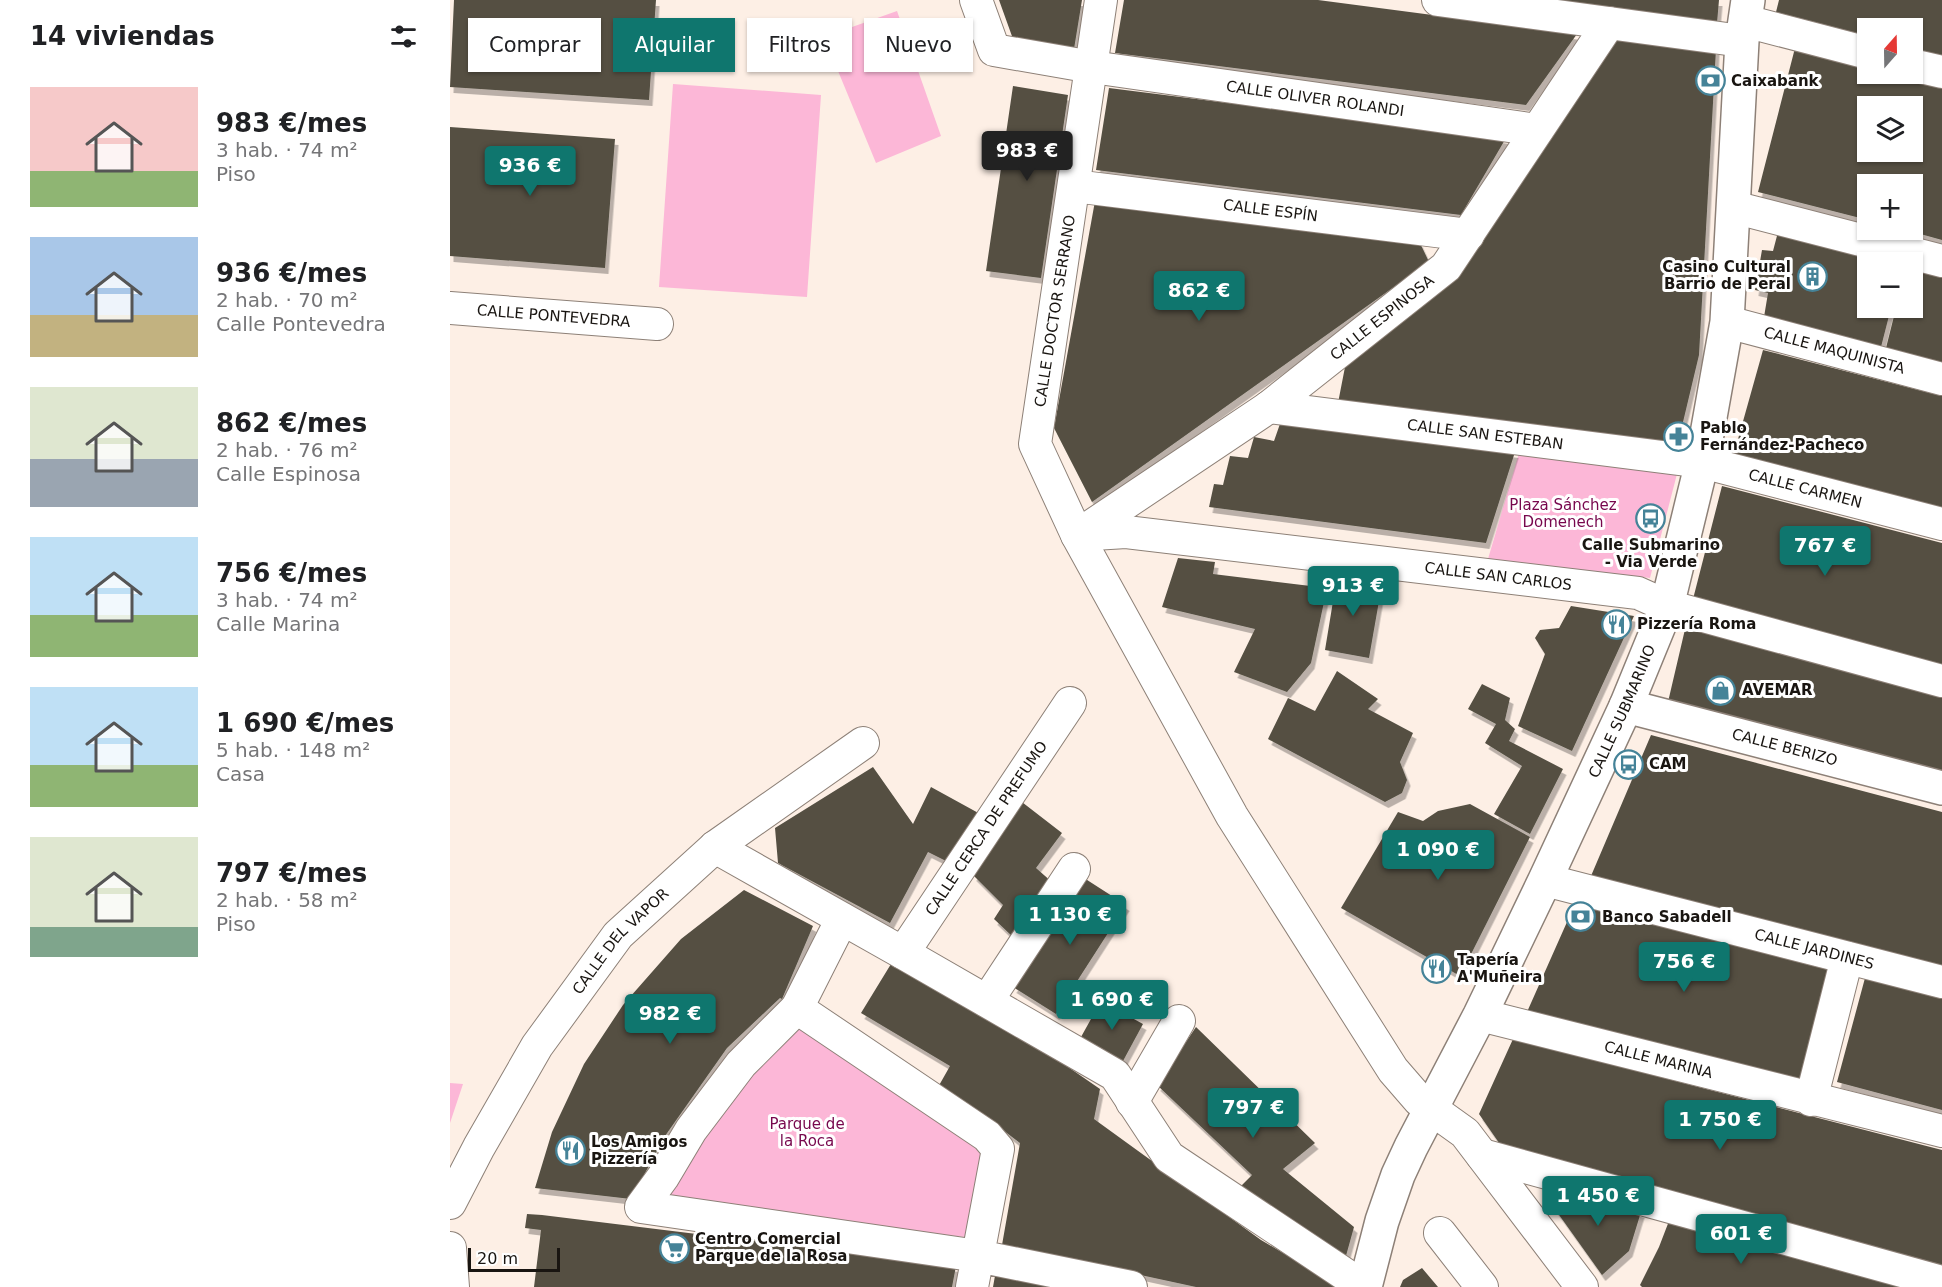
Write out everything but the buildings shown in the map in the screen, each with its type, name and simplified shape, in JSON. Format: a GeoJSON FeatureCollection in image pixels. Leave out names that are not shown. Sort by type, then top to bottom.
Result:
{"type":"FeatureCollection","features":[{"type":"Feature","properties":{"kind":"main road","name":"CALLE SUBMARINO"},"geometry":{"type":"LineString","coordinates":[[1364,1287],[1382,1221],[1398,1175],[1430,1108],[1480,1015],[1545,880],[1626,706],[1667,606],[1702,462],[1728,322],[1745,21]]}},
{"type":"Feature","properties":{"kind":"main road","name":"CALLE BERIZO"},"geometry":{"type":"LineString","coordinates":[[1626,706],[1942,789]]}},
{"type":"Feature","properties":{"kind":"street","name":"CALLE OLIVER ROLANDI"},"geometry":{"type":"LineString","coordinates":[[976,0],[994,50],[1092,67],[1538,130]]}},
{"type":"Feature","properties":{"kind":"street","name":"CALLE DOCTOR SERRANO"},"geometry":{"type":"LineString","coordinates":[[1077,535],[1035,444],[1101,0]]}},
{"type":"Feature","properties":{"kind":"street"},"geometry":{"type":"LineString","coordinates":[[1438,0],[1516,5],[1609,23],[1745,21],[1857,50]]}},
{"type":"Feature","properties":{"kind":"street","name":"CALLE ESPINOSA"},"geometry":{"type":"LineString","coordinates":[[1077,535],[1269,407],[1446,267],[1609,23]]}},
{"type":"Feature","properties":{"kind":"street"},"geometry":{"type":"LineString","coordinates":[[1923,68],[1942,72]]}},
{"type":"Feature","properties":{"kind":"street","name":"CALLE ESPÍN"},"geometry":{"type":"LineString","coordinates":[[1074,186],[1468,235]]}},
{"type":"Feature","properties":{"kind":"street"},"geometry":{"type":"LineString","coordinates":[[1733,207],[1942,261]]}},
{"type":"Feature","properties":{"kind":"street","name":"CALLE PONTEVEDRA"},"geometry":{"type":"LineString","coordinates":[[450,308],[657,324]]}},
{"type":"Feature","properties":{"kind":"street","name":"CALLE MAQUINISTA"},"geometry":{"type":"LineString","coordinates":[[1728,322],[1942,379]]}},
{"type":"Feature","properties":{"kind":"street","name":"CALLE SAN ESTEBAN"},"geometry":{"type":"LineString","coordinates":[[1269,407],[1702,462]]}},
{"type":"Feature","properties":{"kind":"street","name":"CALLE CARMEN"},"geometry":{"type":"LineString","coordinates":[[1702,462],[1942,524]]}},
{"type":"Feature","properties":{"kind":"street","name":"CALLE SAN CARLOS"},"geometry":{"type":"LineString","coordinates":[[1077,535],[1126,532],[1638,593],[1667,606],[1942,681]]}},
{"type":"Feature","properties":{"kind":"street"},"geometry":{"type":"LineString","coordinates":[[1077,535],[1232,816],[1393,1070],[1408,1089],[1465,1133],[1582,1287]]}},
{"type":"Feature","properties":{"kind":"street","name":"CALLE CERCA DE PREFUMO"},"geometry":{"type":"LineString","coordinates":[[903,952],[1070,703]]}},
{"type":"Feature","properties":{"kind":"street","name":"CALLE DEL VAPOR"},"geometry":{"type":"LineString","coordinates":[[450,1203],[537,1046],[618,935],[715,847],[862,742]]}},
{"type":"Feature","properties":{"kind":"street"},"geometry":{"type":"LineString","coordinates":[[715,847],[903,952],[1114,1075],[1169,1157],[1364,1287]]}},
{"type":"Feature","properties":{"kind":"street"},"geometry":{"type":"LineString","coordinates":[[987,1001],[1074,869]]}},
{"type":"Feature","properties":{"kind":"street","name":"CALLE JARDINES"},"geometry":{"type":"LineString","coordinates":[[1545,880],[1942,982]]}},
{"type":"Feature","properties":{"kind":"street"},"geometry":{"type":"LineString","coordinates":[[842,919],[797,1008],[741,1064],[691,1130],[663,1177],[641,1207],[978,1256],[1131,1287]]}},
{"type":"Feature","properties":{"kind":"street"},"geometry":{"type":"LineString","coordinates":[[1811,1100],[1847,958]]}},
{"type":"Feature","properties":{"kind":"street"},"geometry":{"type":"LineString","coordinates":[[797,1008],[987,1136],[998,1149],[972,1287]]}},
{"type":"Feature","properties":{"kind":"street","name":"CALLE MARINA"},"geometry":{"type":"LineString","coordinates":[[1480,1015],[1811,1100],[1942,1131]]}},
{"type":"Feature","properties":{"kind":"street"},"geometry":{"type":"LineString","coordinates":[[1132,1102],[1179,1021]]}},
{"type":"Feature","properties":{"kind":"street"},"geometry":{"type":"LineString","coordinates":[[1482,1155],[1942,1282]]}},
{"type":"Feature","properties":{"kind":"street"},"geometry":{"type":"LineString","coordinates":[[1440,1233],[1482,1287]]}},
{"type":"Feature","properties":{"kind":"street"},"geometry":{"type":"LineString","coordinates":[[450,1248],[453,1287]]}},
{"type":"Feature","properties":{"kind":"green space"},"geometry":{"type":"Polygon","coordinates":[[[897,11],[899,18],[877,18],[897,11]]]}},
{"type":"Feature","properties":{"kind":"green space"},"geometry":{"type":"Polygon","coordinates":[[[864,23],[864,72],[918,72],[941,136],[876,163],[838,72],[852,72],[852,27],[864,23]]]}},
{"type":"Feature","properties":{"kind":"green space"},"geometry":{"type":"Polygon","coordinates":[[[673,84],[821,95],[807,297],[659,287],[673,84]]]}},
{"type":"Feature","properties":{"kind":"green space","name":"Plaza Sánchez Domenech"},"geometry":{"type":"Polygon","coordinates":[[[1519,453],[1677,474],[1650,578],[1488,559],[1519,453]]]}},
{"type":"Feature","properties":{"kind":"green space","name":"Parque de la Roca"},"geometry":{"type":"Polygon","coordinates":[[[791,1021],[991,1147],[973,1238],[659,1201],[688,1148],[791,1021]]]}},
{"type":"Feature","properties":{"kind":"green space"},"geometry":{"type":"Polygon","coordinates":[[[450,1083],[463,1084],[450,1123],[450,1083]]]}},
{"type":"Feature","properties":{"kind":"place","name":"Caixabank"},"geometry":{"type":"Point","coordinates":[1710,81]}},
{"type":"Feature","properties":{"kind":"place","name":"Casino Cultural Barrio de Peral"},"geometry":{"type":"Point","coordinates":[1812,276]}},
{"type":"Feature","properties":{"kind":"place","name":"Pablo Fernández-Pacheco"},"geometry":{"type":"Point","coordinates":[1679,437]}},
{"type":"Feature","properties":{"kind":"place","name":"Calle Submarino - Via Verde"},"geometry":{"type":"Point","coordinates":[1651,518]}},
{"type":"Feature","properties":{"kind":"place","name":"Pizzería Roma"},"geometry":{"type":"Point","coordinates":[1616,624]}},
{"type":"Feature","properties":{"kind":"place","name":"AVEMAR"},"geometry":{"type":"Point","coordinates":[1721,690]}},
{"type":"Feature","properties":{"kind":"place","name":"CAM"},"geometry":{"type":"Point","coordinates":[1628,764]}},
{"type":"Feature","properties":{"kind":"place","name":"Banco Sabadell"},"geometry":{"type":"Point","coordinates":[1581,917]}},
{"type":"Feature","properties":{"kind":"place","name":"Tapería A'Muñeira"},"geometry":{"type":"Point","coordinates":[1436,969]}},
{"type":"Feature","properties":{"kind":"place","name":"Los Amigos Pizzería"},"geometry":{"type":"Point","coordinates":[570,1151]}},
{"type":"Feature","properties":{"kind":"place","name":"Centro Comercial Parque de la Rosa"},"geometry":{"type":"Point","coordinates":[674,1248]}}]}
